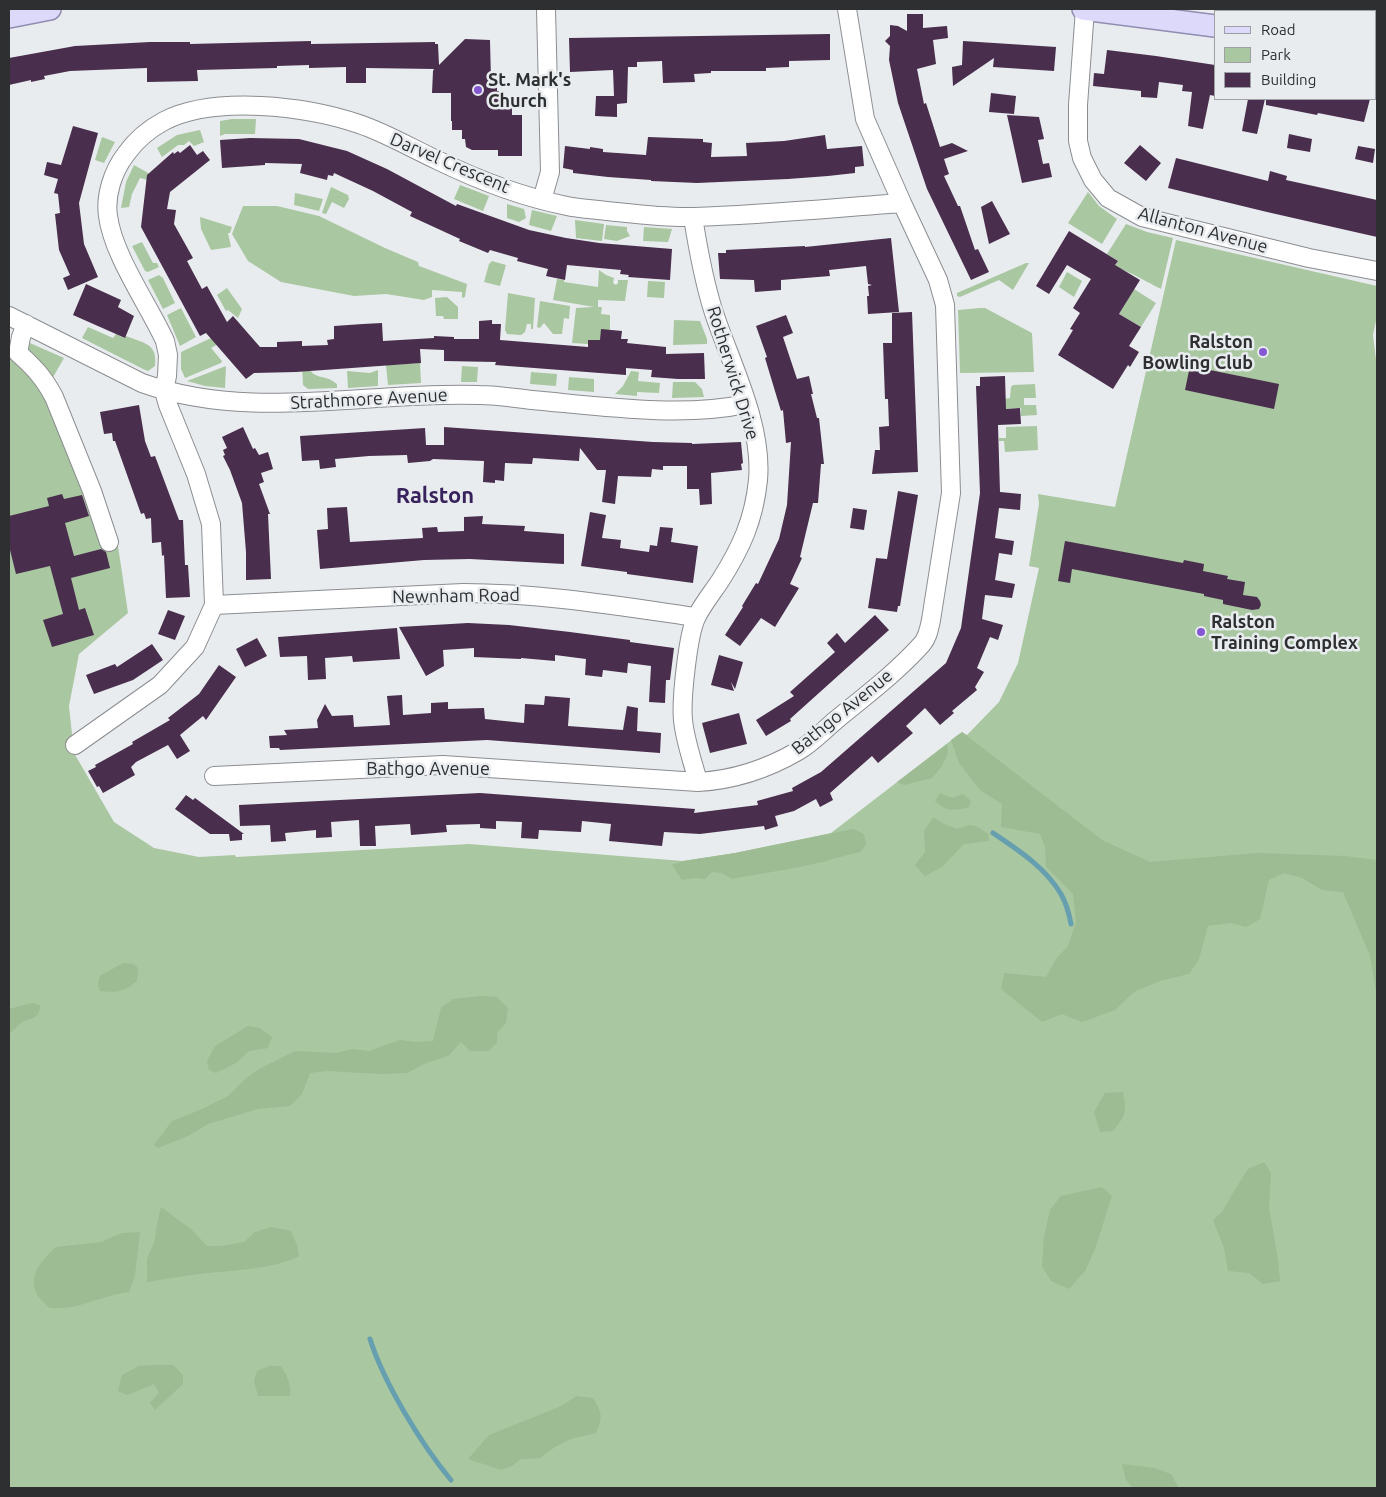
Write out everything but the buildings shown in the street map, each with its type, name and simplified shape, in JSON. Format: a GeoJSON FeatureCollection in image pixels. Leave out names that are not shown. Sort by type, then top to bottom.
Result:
{"type":"FeatureCollection","features":[{"type":"Feature","properties":{"kind":"main road"},"geometry":{"type":"LineString","coordinates":[[9,17],[50,9]]}},
{"type":"Feature","properties":{"kind":"main road"},"geometry":{"type":"LineString","coordinates":[[1084,9],[1214,26]]}},
{"type":"Feature","properties":{"kind":"street"},"geometry":{"type":"LineString","coordinates":[[542,200],[550,172],[546,9]]}},
{"type":"Feature","properties":{"kind":"street"},"geometry":{"type":"LineString","coordinates":[[847,9],[865,119],[902,203]]}},
{"type":"Feature","properties":{"kind":"street","name":"Allanton Avenue"},"geometry":{"type":"LineString","coordinates":[[1084,9],[1078,105],[1078,141],[1082,158],[1093,180],[1108,198],[1142,217],[1309,258],[1377,271]]}},
{"type":"Feature","properties":{"kind":"street","name":"Darvel Crescent"},"geometry":{"type":"LineString","coordinates":[[164,391],[168,355],[165,341],[114,240],[108,210],[109,194],[119,164],[132,146],[150,129],[166,120],[189,112],[236,106],[310,111],[362,125],[473,177],[565,206],[638,214],[693,217],[902,203]]}},
{"type":"Feature","properties":{"kind":"street","name":"Bathgo Avenue"},"geometry":{"type":"LineString","coordinates":[[214,776],[443,765],[698,782],[719,781],[768,766],[800,750],[874,689],[922,644],[929,629],[950,493],[945,305],[938,280],[902,203]]}},
{"type":"Feature","properties":{"kind":"street","name":"Rotherwick Drive"},"geometry":{"type":"LineString","coordinates":[[693,217],[698,250],[714,312],[746,404],[757,452],[758,478],[748,530],[738,553],[696,617],[688,654],[683,720],[698,782]]}},
{"type":"Feature","properties":{"kind":"street","name":"Strathmore Avenue"},"geometry":{"type":"LineString","coordinates":[[9,316],[142,383],[164,391],[209,400],[299,404],[441,394],[482,395],[600,406],[683,411],[710,410],[746,404]]}},
{"type":"Feature","properties":{"kind":"street"},"geometry":{"type":"LineString","coordinates":[[26,324],[18,353],[36,369],[47,383],[54,397],[109,542]]}},
{"type":"Feature","properties":{"kind":"street"},"geometry":{"type":"LineString","coordinates":[[75,745],[160,686],[195,647],[214,605],[212,524],[210,515],[164,391]]}},
{"type":"Feature","properties":{"kind":"street","name":"Newnham Road"},"geometry":{"type":"LineString","coordinates":[[214,605],[492,593],[540,596],[696,617]]}},
{"type":"Feature","properties":{"kind":"green space"},"geometry":{"type":"Polygon","coordinates":[[[256,119],[255,134],[225,134],[220,136],[220,121],[256,119]]]}},
{"type":"Feature","properties":{"kind":"green space"},"geometry":{"type":"Polygon","coordinates":[[[200,130],[204,142],[194,146],[189,141],[184,145],[178,145],[162,157],[157,148],[177,135],[200,130]]]}},
{"type":"Feature","properties":{"kind":"green space"},"geometry":{"type":"Polygon","coordinates":[[[102,137],[115,142],[104,163],[95,160],[102,137]]]}},
{"type":"Feature","properties":{"kind":"green space"},"geometry":{"type":"Polygon","coordinates":[[[134,165],[150,174],[148,180],[140,178],[132,194],[129,207],[121,208],[126,182],[134,165]]]}},
{"type":"Feature","properties":{"kind":"green space"},"geometry":{"type":"Polygon","coordinates":[[[460,185],[489,196],[483,211],[454,199],[460,185]]]}},
{"type":"Feature","properties":{"kind":"green space"},"geometry":{"type":"Polygon","coordinates":[[[331,187],[348,195],[349,199],[344,208],[332,202],[326,214],[322,213],[331,187]]]}},
{"type":"Feature","properties":{"kind":"green space"},"geometry":{"type":"Polygon","coordinates":[[[1088,192],[1099,206],[1117,219],[1102,244],[1068,223],[1088,192]]]}},
{"type":"Feature","properties":{"kind":"green space"},"geometry":{"type":"Polygon","coordinates":[[[295,193],[323,199],[319,211],[294,205],[295,193]]]}},
{"type":"Feature","properties":{"kind":"green space"},"geometry":{"type":"Polygon","coordinates":[[[507,204],[524,209],[526,218],[519,222],[507,218],[507,204]]]}},
{"type":"Feature","properties":{"kind":"green space"},"geometry":{"type":"Polygon","coordinates":[[[243,206],[277,206],[319,216],[418,262],[419,266],[467,284],[465,297],[462,298],[462,292],[432,290],[432,297],[424,300],[386,294],[354,296],[281,282],[248,261],[232,234],[243,206]]]}},
{"type":"Feature","properties":{"kind":"green space"},"geometry":{"type":"Polygon","coordinates":[[[532,210],[557,216],[551,231],[529,225],[532,210]]]}},
{"type":"Feature","properties":{"kind":"green space"},"geometry":{"type":"Polygon","coordinates":[[[200,217],[232,227],[230,233],[228,233],[231,247],[211,250],[201,229],[200,217]]]}},
{"type":"Feature","properties":{"kind":"green space"},"geometry":{"type":"Polygon","coordinates":[[[575,220],[604,224],[602,241],[576,238],[575,220]]]}},
{"type":"Feature","properties":{"kind":"green space"},"geometry":{"type":"Polygon","coordinates":[[[1126,224],[1147,232],[1173,238],[1161,289],[1131,273],[1114,267],[1118,261],[1107,254],[1126,224]]]}},
{"type":"Feature","properties":{"kind":"green space"},"geometry":{"type":"Polygon","coordinates":[[[606,225],[627,227],[630,236],[617,241],[604,239],[606,225]]]}},
{"type":"Feature","properties":{"kind":"green space"},"geometry":{"type":"Polygon","coordinates":[[[644,227],[672,229],[668,242],[643,241],[644,227]]]}},
{"type":"Feature","properties":{"kind":"green space"},"geometry":{"type":"Polygon","coordinates":[[[1176,240],[1377,286],[1377,316],[1373,335],[1377,368],[1377,1488],[9,1488],[9,348],[14,336],[64,358],[52,379],[113,528],[118,546],[128,613],[79,654],[69,706],[74,753],[114,822],[154,848],[199,857],[235,855],[236,857],[469,844],[683,861],[735,853],[831,833],[962,732],[967,735],[999,702],[1018,663],[1039,568],[1029,566],[1039,504],[1038,494],[1115,507],[1176,240]]]}},
{"type":"Feature","properties":{"kind":"green space"},"geometry":{"type":"Polygon","coordinates":[[[142,242],[153,263],[157,263],[159,267],[148,272],[145,271],[132,246],[142,242]]]}},
{"type":"Feature","properties":{"kind":"green space"},"geometry":{"type":"Polygon","coordinates":[[[492,261],[506,265],[500,286],[484,282],[489,264],[492,261]]]}},
{"type":"Feature","properties":{"kind":"green space"},"geometry":{"type":"Polygon","coordinates":[[[1029,263],[1013,290],[999,280],[960,297],[957,296],[957,293],[1029,263]]]}},
{"type":"Feature","properties":{"kind":"green space"},"geometry":{"type":"Polygon","coordinates":[[[599,270],[614,278],[613,283],[616,285],[618,280],[628,280],[625,301],[598,300],[598,307],[602,307],[601,314],[610,315],[610,329],[600,340],[589,340],[588,344],[572,343],[576,308],[594,307],[553,300],[557,279],[564,280],[564,282],[598,287],[599,270]]]}},
{"type":"Feature","properties":{"kind":"green space"},"geometry":{"type":"Polygon","coordinates":[[[1067,272],[1082,281],[1074,297],[1059,287],[1067,272]]]}},
{"type":"Feature","properties":{"kind":"green space"},"geometry":{"type":"Polygon","coordinates":[[[159,275],[163,278],[175,303],[163,309],[148,280],[159,275]]]}},
{"type":"Feature","properties":{"kind":"green space"},"geometry":{"type":"Polygon","coordinates":[[[648,281],[665,282],[664,298],[647,297],[648,281]]]}},
{"type":"Feature","properties":{"kind":"green space"},"geometry":{"type":"Polygon","coordinates":[[[227,288],[242,309],[238,318],[228,310],[226,311],[217,295],[227,288]]]}},
{"type":"Feature","properties":{"kind":"green space"},"geometry":{"type":"Polygon","coordinates":[[[1134,289],[1156,303],[1141,327],[1119,314],[1134,289]]]}},
{"type":"Feature","properties":{"kind":"green space"},"geometry":{"type":"Polygon","coordinates":[[[508,293],[535,298],[533,329],[531,329],[531,324],[527,324],[525,332],[521,335],[507,334],[505,330],[508,293]]]}},
{"type":"Feature","properties":{"kind":"green space"},"geometry":{"type":"Polygon","coordinates":[[[447,297],[458,307],[458,319],[444,319],[443,316],[436,316],[435,298],[447,297]]]}},
{"type":"Feature","properties":{"kind":"green space"},"geometry":{"type":"Polygon","coordinates":[[[540,301],[570,306],[569,319],[564,318],[562,334],[553,334],[544,323],[540,328],[537,327],[540,301]]]}},
{"type":"Feature","properties":{"kind":"green space"},"geometry":{"type":"Polygon","coordinates":[[[181,308],[196,337],[180,346],[167,315],[181,308]]]}},
{"type":"Feature","properties":{"kind":"green space"},"geometry":{"type":"Polygon","coordinates":[[[985,308],[1032,333],[1034,372],[960,373],[958,310],[985,308]]]}},
{"type":"Feature","properties":{"kind":"green space"},"geometry":{"type":"Polygon","coordinates":[[[674,320],[700,321],[707,344],[673,345],[674,320]]]}},
{"type":"Feature","properties":{"kind":"green space"},"geometry":{"type":"Polygon","coordinates":[[[88,327],[113,338],[116,334],[124,338],[126,336],[148,345],[154,353],[155,366],[148,371],[82,338],[88,327]]]}},
{"type":"Feature","properties":{"kind":"green space"},"geometry":{"type":"Polygon","coordinates":[[[224,332],[218,344],[211,348],[222,361],[221,363],[185,378],[181,369],[181,352],[224,332]]]}},
{"type":"Feature","properties":{"kind":"green space"},"geometry":{"type":"Polygon","coordinates":[[[420,363],[421,383],[388,385],[386,365],[420,363]]]}},
{"type":"Feature","properties":{"kind":"green space"},"geometry":{"type":"Polygon","coordinates":[[[302,364],[306,364],[309,370],[316,375],[337,384],[337,388],[308,389],[303,385],[302,364]]]}},
{"type":"Feature","properties":{"kind":"green space"},"geometry":{"type":"Polygon","coordinates":[[[226,366],[225,388],[205,386],[187,381],[226,366]]]}},
{"type":"Feature","properties":{"kind":"green space"},"geometry":{"type":"Polygon","coordinates":[[[462,366],[478,367],[477,382],[461,382],[462,366]]]}},
{"type":"Feature","properties":{"kind":"green space"},"geometry":{"type":"Polygon","coordinates":[[[378,370],[378,386],[348,388],[347,371],[370,373],[378,370]]]}},
{"type":"Feature","properties":{"kind":"green space"},"geometry":{"type":"Polygon","coordinates":[[[631,371],[639,372],[638,381],[660,383],[659,393],[637,392],[637,396],[615,394],[623,386],[631,371]]]}},
{"type":"Feature","properties":{"kind":"green space"},"geometry":{"type":"Polygon","coordinates":[[[531,372],[557,374],[556,386],[530,384],[531,372]]]}},
{"type":"Feature","properties":{"kind":"green space"},"geometry":{"type":"Polygon","coordinates":[[[569,377],[594,379],[594,392],[568,390],[569,377]]]}},
{"type":"Feature","properties":{"kind":"green space"},"geometry":{"type":"Polygon","coordinates":[[[673,382],[695,382],[702,389],[704,397],[672,398],[673,382]]]}},
{"type":"Feature","properties":{"kind":"green space"},"geometry":{"type":"Polygon","coordinates":[[[1035,384],[1036,398],[1024,398],[1024,405],[1036,405],[1037,415],[1021,416],[1021,408],[1004,409],[1004,399],[1010,398],[1013,385],[1035,384]]]}},
{"type":"Feature","properties":{"kind":"green space"},"geometry":{"type":"Polygon","coordinates":[[[1037,426],[1038,450],[1005,452],[1004,441],[999,441],[999,438],[1006,438],[1006,427],[1037,426]]]}},
{"type":"Feature","properties":{"kind":"green space"},"geometry":{"type":"Polygon","coordinates":[[[962,732],[1102,840],[1150,862],[1258,853],[1345,856],[1377,860],[1377,997],[1370,956],[1343,892],[1322,890],[1302,878],[1284,873],[1269,880],[1260,919],[1246,927],[1231,923],[1208,926],[1199,959],[1189,974],[1160,981],[1134,992],[1115,1010],[1082,1022],[1062,1014],[1042,1022],[1001,989],[1004,973],[1046,977],[1056,959],[1068,946],[1076,922],[1073,894],[1046,867],[1045,847],[1040,834],[1001,827],[1002,804],[980,790],[959,763],[951,740],[962,732]]]}},
{"type":"Feature","properties":{"kind":"green space"},"geometry":{"type":"Polygon","coordinates":[[[947,744],[948,753],[942,766],[932,778],[904,785],[897,782],[947,744]]]}},
{"type":"Feature","properties":{"kind":"green space"},"geometry":{"type":"Polygon","coordinates":[[[940,793],[952,798],[963,794],[971,801],[969,807],[955,810],[947,809],[935,801],[940,793]]]}},
{"type":"Feature","properties":{"kind":"green space"},"geometry":{"type":"Polygon","coordinates":[[[933,817],[957,829],[970,825],[976,826],[988,834],[989,841],[964,844],[943,866],[925,876],[915,865],[925,852],[924,831],[933,817]]]}},
{"type":"Feature","properties":{"kind":"green space"},"geometry":{"type":"Polygon","coordinates":[[[853,829],[864,834],[866,845],[860,852],[803,866],[732,879],[722,873],[712,872],[705,879],[682,880],[672,865],[683,861],[735,853],[853,829]]]}},
{"type":"Feature","properties":{"kind":"green space"},"geometry":{"type":"Polygon","coordinates":[[[123,963],[133,964],[138,968],[137,981],[120,991],[100,991],[98,984],[100,976],[123,963]]]}},
{"type":"Feature","properties":{"kind":"green space"},"geometry":{"type":"Polygon","coordinates":[[[481,996],[497,997],[508,1008],[506,1023],[497,1033],[497,1043],[488,1051],[470,1051],[461,1042],[448,1056],[426,1063],[407,1073],[380,1074],[327,1071],[310,1073],[302,1094],[290,1106],[258,1109],[208,1124],[190,1135],[158,1148],[154,1145],[172,1121],[228,1096],[245,1079],[259,1069],[295,1051],[336,1053],[352,1049],[369,1051],[400,1040],[415,1042],[433,1041],[441,1008],[453,999],[481,996]]]}},
{"type":"Feature","properties":{"kind":"green space"},"geometry":{"type":"Polygon","coordinates":[[[33,1003],[40,1005],[40,1010],[36,1016],[21,1023],[9,1034],[9,1009],[33,1003]]]}},
{"type":"Feature","properties":{"kind":"green space"},"geometry":{"type":"Polygon","coordinates":[[[248,1026],[260,1028],[272,1037],[268,1048],[249,1051],[236,1063],[216,1073],[209,1070],[207,1061],[215,1046],[248,1026]]]}},
{"type":"Feature","properties":{"kind":"green space"},"geometry":{"type":"Polygon","coordinates":[[[1123,1092],[1125,1109],[1121,1121],[1113,1131],[1100,1132],[1094,1112],[1105,1093],[1123,1092]]]}},
{"type":"Feature","properties":{"kind":"green space"},"geometry":{"type":"Polygon","coordinates":[[[1264,1162],[1271,1173],[1269,1208],[1280,1281],[1263,1284],[1249,1273],[1228,1271],[1224,1248],[1213,1220],[1222,1212],[1248,1169],[1264,1162]]]}},
{"type":"Feature","properties":{"kind":"green space"},"geometry":{"type":"Polygon","coordinates":[[[1102,1187],[1112,1196],[1095,1249],[1085,1271],[1069,1289],[1051,1281],[1042,1266],[1044,1237],[1050,1210],[1061,1196],[1102,1187]]]}},
{"type":"Feature","properties":{"kind":"green space"},"geometry":{"type":"Polygon","coordinates":[[[161,1207],[192,1230],[207,1246],[221,1246],[244,1242],[255,1232],[271,1227],[291,1231],[299,1256],[267,1266],[147,1282],[147,1259],[155,1240],[161,1207]]]}},
{"type":"Feature","properties":{"kind":"green space"},"geometry":{"type":"Polygon","coordinates":[[[140,1232],[135,1275],[129,1292],[79,1305],[59,1308],[49,1308],[38,1296],[34,1282],[35,1275],[41,1263],[56,1247],[101,1242],[122,1233],[140,1232]]]}},
{"type":"Feature","properties":{"kind":"green space"},"geometry":{"type":"Polygon","coordinates":[[[173,1365],[183,1375],[183,1384],[155,1410],[150,1403],[159,1393],[154,1384],[127,1395],[118,1391],[122,1375],[139,1366],[173,1365]]]}},
{"type":"Feature","properties":{"kind":"green space"},"geometry":{"type":"Polygon","coordinates":[[[269,1366],[281,1366],[288,1380],[290,1396],[258,1396],[254,1381],[257,1371],[269,1366]]]}},
{"type":"Feature","properties":{"kind":"green space"},"geometry":{"type":"Polygon","coordinates":[[[577,1396],[593,1398],[596,1403],[600,1411],[600,1423],[596,1433],[571,1439],[555,1447],[540,1458],[521,1459],[512,1466],[501,1470],[468,1459],[489,1435],[559,1407],[577,1396]]]}},
{"type":"Feature","properties":{"kind":"green space"},"geometry":{"type":"Polygon","coordinates":[[[1122,1464],[1154,1468],[1171,1474],[1179,1488],[1133,1488],[1126,1480],[1122,1464]]]}},
{"type":"Feature","properties":{"kind":"waterway"},"geometry":{"type":"LineString","coordinates":[[993,833],[1039,867],[1055,884],[1063,897],[1071,924]]}},
{"type":"Feature","properties":{"kind":"waterway"},"geometry":{"type":"LineString","coordinates":[[370,1339],[384,1375],[404,1412],[451,1480]]}},
{"type":"Feature","properties":{"kind":"place","name":"St. Mark's Church"},"geometry":{"type":"Point","coordinates":[478,90]}},
{"type":"Feature","properties":{"kind":"place","name":"Ralston Bowling Club"},"geometry":{"type":"Point","coordinates":[1263,352]}},
{"type":"Feature","properties":{"kind":"place","name":"Ralston Training Complex"},"geometry":{"type":"Point","coordinates":[1201,632]}},
{"type":"Feature","properties":{"kind":"district","name":"Ralston"},"geometry":{"type":"Point","coordinates":[435,496]}}]}
